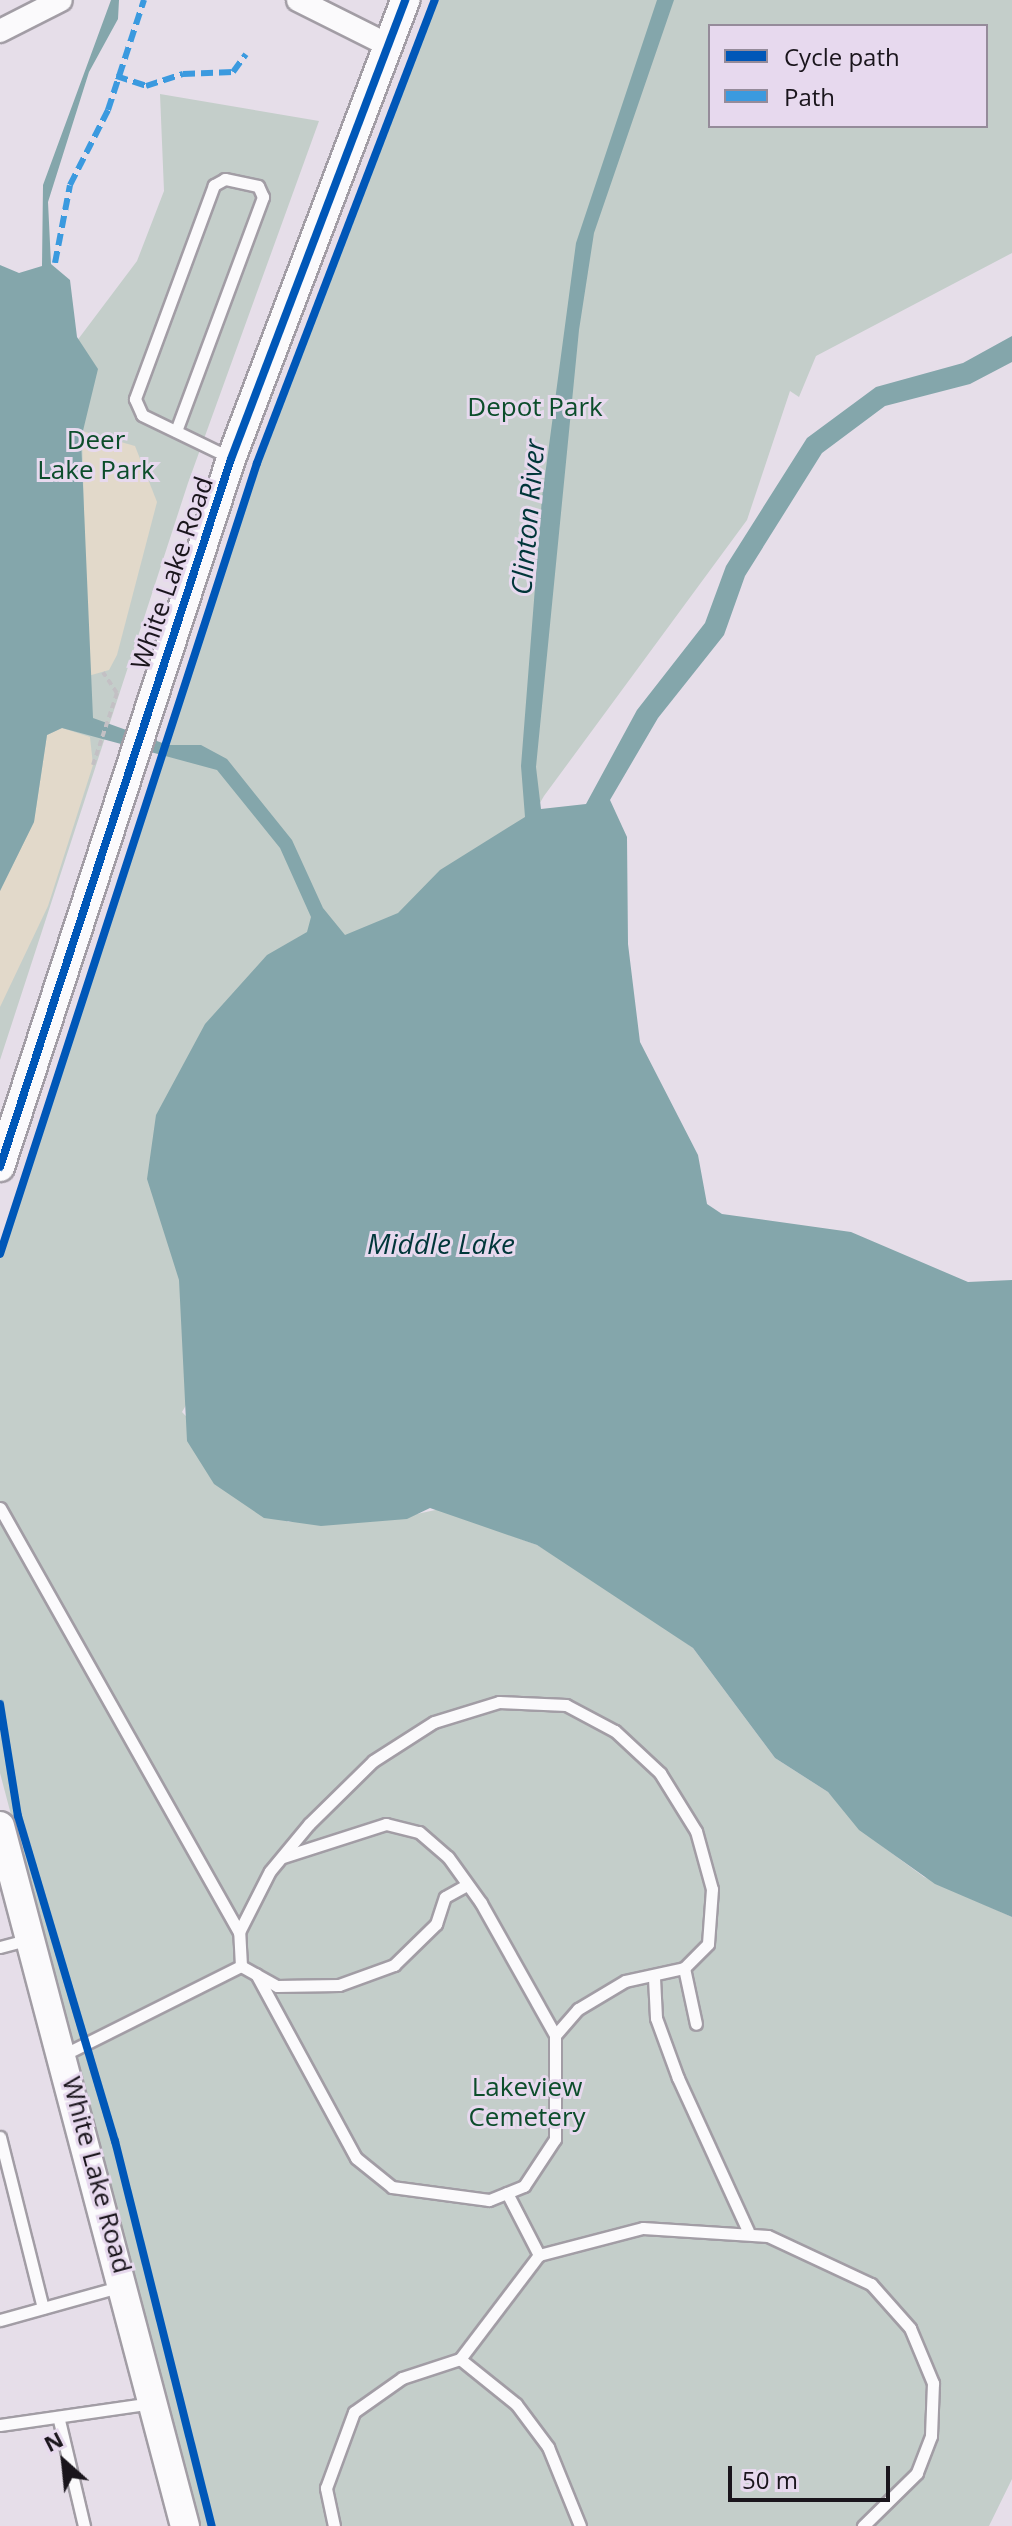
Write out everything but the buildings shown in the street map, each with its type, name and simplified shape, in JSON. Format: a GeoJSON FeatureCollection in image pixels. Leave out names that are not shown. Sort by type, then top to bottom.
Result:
{"type":"FeatureCollection","features":[{"type":"Feature","properties":{"kind":"street"},"geometry":{"type":"LineString","coordinates":[[0,31],[61,0]]}},
{"type":"Feature","properties":{"kind":"street"},"geometry":{"type":"LineString","coordinates":[[298,0],[388,45]]}},
{"type":"Feature","properties":{"kind":"street","name":"White Lake Road"},"geometry":{"type":"LineString","coordinates":[[0,1167],[135,744],[231,459],[405,0]]}},
{"type":"Feature","properties":{"kind":"street","name":"White Lake Road"},"geometry":{"type":"LineString","coordinates":[[0,1826],[65,2054],[157,2402],[185,2526]]}},
{"type":"Feature","properties":{"kind":"lane"},"geometry":{"type":"LineString","coordinates":[[176,431],[263,197],[258,186],[225,179],[214,185],[135,399],[142,415],[231,459]]}},
{"type":"Feature","properties":{"kind":"lane"},"geometry":{"type":"LineString","coordinates":[[0,1508],[239,1932],[241,1966]]}},
{"type":"Feature","properties":{"kind":"lane"},"geometry":{"type":"LineString","coordinates":[[239,1932],[281,1857],[373,1761],[434,1722],[499,1702],[566,1705],[615,1731],[660,1773],[696,1831],[712,1889],[708,1944],[684,1968],[654,1978],[625,1981],[578,2009],[555,2035]]}},
{"type":"Feature","properties":{"kind":"lane"},"geometry":{"type":"LineString","coordinates":[[256,1974],[356,2158],[392,2187],[437,2198],[489,2200],[524,2186],[555,2139],[555,2035],[467,1885],[419,1832],[386,1824],[281,1857]]}},
{"type":"Feature","properties":{"kind":"lane"},"geometry":{"type":"LineString","coordinates":[[241,1966],[277,1986],[339,1985],[394,1965],[436,1924],[445,1897],[467,1885]]}},
{"type":"Feature","properties":{"kind":"lane"},"geometry":{"type":"LineString","coordinates":[[0,1947],[32,1938]]}},
{"type":"Feature","properties":{"kind":"lane"},"geometry":{"type":"LineString","coordinates":[[65,2054],[241,1966]]}},
{"type":"Feature","properties":{"kind":"lane"},"geometry":{"type":"LineString","coordinates":[[684,1968],[696,2024]]}},
{"type":"Feature","properties":{"kind":"lane"},"geometry":{"type":"LineString","coordinates":[[654,1978],[656,2018],[678,2078],[748,2231]]}},
{"type":"Feature","properties":{"kind":"lane"},"geometry":{"type":"LineString","coordinates":[[0,2137],[43,2308]]}},
{"type":"Feature","properties":{"kind":"lane"},"geometry":{"type":"LineString","coordinates":[[507,2193],[539,2255]]}},
{"type":"Feature","properties":{"kind":"lane"},"geometry":{"type":"LineString","coordinates":[[334,2526],[326,2488],[354,2412],[402,2378],[460,2359],[539,2255],[643,2228],[748,2231],[821,2256],[871,2284],[910,2328],[933,2383],[931,2436],[917,2473],[863,2526]]}},
{"type":"Feature","properties":{"kind":"lane"},"geometry":{"type":"LineString","coordinates":[[0,2320],[126,2285]]}},
{"type":"Feature","properties":{"kind":"lane"},"geometry":{"type":"LineString","coordinates":[[460,2359],[516,2404],[548,2447],[580,2526]]}},
{"type":"Feature","properties":{"kind":"lane"},"geometry":{"type":"LineString","coordinates":[[0,2425],[59,2420],[157,2402]]}},
{"type":"Feature","properties":{"kind":"lane"},"geometry":{"type":"LineString","coordinates":[[59,2420],[84,2526]]}},
{"type":"Feature","properties":{"kind":"path"},"geometry":{"type":"LineString","coordinates":[[381,138],[435,0]]}},
{"type":"Feature","properties":{"kind":"path"},"geometry":{"type":"LineString","coordinates":[[94,764],[117,698],[103,672]]}},
{"type":"Feature","properties":{"kind":"green space"},"geometry":{"type":"Polygon","coordinates":[[[437,0],[1012,0],[1012,253],[816,356],[799,397],[790,391],[747,520],[544,796],[182,1412],[288,1522],[389,1520],[440,1509],[537,1545],[611,1589],[693,1648],[775,1758],[828,1792],[882,1846],[924,1877],[1012,1917],[1012,2479],[989,2526],[199,2526],[0,1773],[0,1259],[245,502],[437,0]]]}},
{"type":"Feature","properties":{"kind":"green space","name":"Deer Lake Park"},"geometry":{"type":"Polygon","coordinates":[[[160,94],[319,121],[188,483],[0,1060],[0,301],[58,366],[137,261],[164,191],[160,94]]]}},
{"type":"Feature","properties":{"kind":"sand"},"geometry":{"type":"Polygon","coordinates":[[[82,431],[135,446],[157,502],[117,655],[109,670],[88,676],[82,431]]]}},
{"type":"Feature","properties":{"kind":"sand"},"geometry":{"type":"Polygon","coordinates":[[[62,728],[90,737],[93,765],[48,906],[0,1007],[0,891],[34,822],[47,735],[62,728]]]}},
{"type":"Feature","properties":{"kind":"water","name":"Middle Lake"},"geometry":{"type":"Polygon","coordinates":[[[111,0],[119,0],[118,19],[89,72],[48,202],[51,264],[70,280],[77,337],[98,369],[81,439],[93,718],[168,745],[201,745],[227,759],[292,840],[323,908],[345,935],[398,913],[440,870],[525,817],[521,766],[542,498],[576,243],[657,0],[674,0],[594,233],[579,330],[536,767],[541,809],[586,804],[637,710],[705,623],[726,566],[807,438],[876,387],[963,363],[1012,336],[1012,362],[970,384],[885,406],[822,453],[745,576],[724,635],[658,718],[610,800],[627,837],[628,944],[640,1042],[698,1155],[707,1204],[722,1214],[851,1232],[968,1282],[1012,1280],[1012,1917],[935,1884],[859,1830],[828,1792],[775,1758],[693,1648],[537,1545],[430,1508],[407,1519],[321,1526],[264,1518],[214,1484],[187,1441],[179,1280],[147,1179],[156,1115],[205,1024],[267,955],[307,932],[311,917],[280,848],[217,770],[62,728],[47,735],[34,822],[0,891],[0,265],[19,273],[42,266],[43,185],[111,0]]]}},
{"type":"Feature","properties":{"kind":"marked path"},"geometry":{"type":"LineString","coordinates":[[55,263],[70,185],[108,110],[144,0]]}},
{"type":"Feature","properties":{"kind":"marked path"},"geometry":{"type":"LineString","coordinates":[[116,76],[146,86],[183,74],[233,72],[246,54]]}},
{"type":"Feature","properties":{"kind":"cycle path"},"geometry":{"type":"LineString","coordinates":[[0,1167],[231,459],[405,0]]}},
{"type":"Feature","properties":{"kind":"cycle path"},"geometry":{"type":"LineString","coordinates":[[0,1254],[257,463],[435,0]]}},
{"type":"Feature","properties":{"kind":"cycle path"},"geometry":{"type":"LineString","coordinates":[[0,1704],[18,1816],[115,2141],[212,2526]]}},
{"type":"Feature","properties":{"kind":"park label","name":"Depot Park"},"geometry":{"type":"Point","coordinates":[535,407]}},
{"type":"Feature","properties":{"kind":"park label","name":"Lakeview Cemetery"},"geometry":{"type":"Point","coordinates":[527,2102]}},
{"type":"Feature","properties":{"kind":"water label","name":"Clinton River"},"geometry":{"type":"Point","coordinates":[527,517]}}]}
